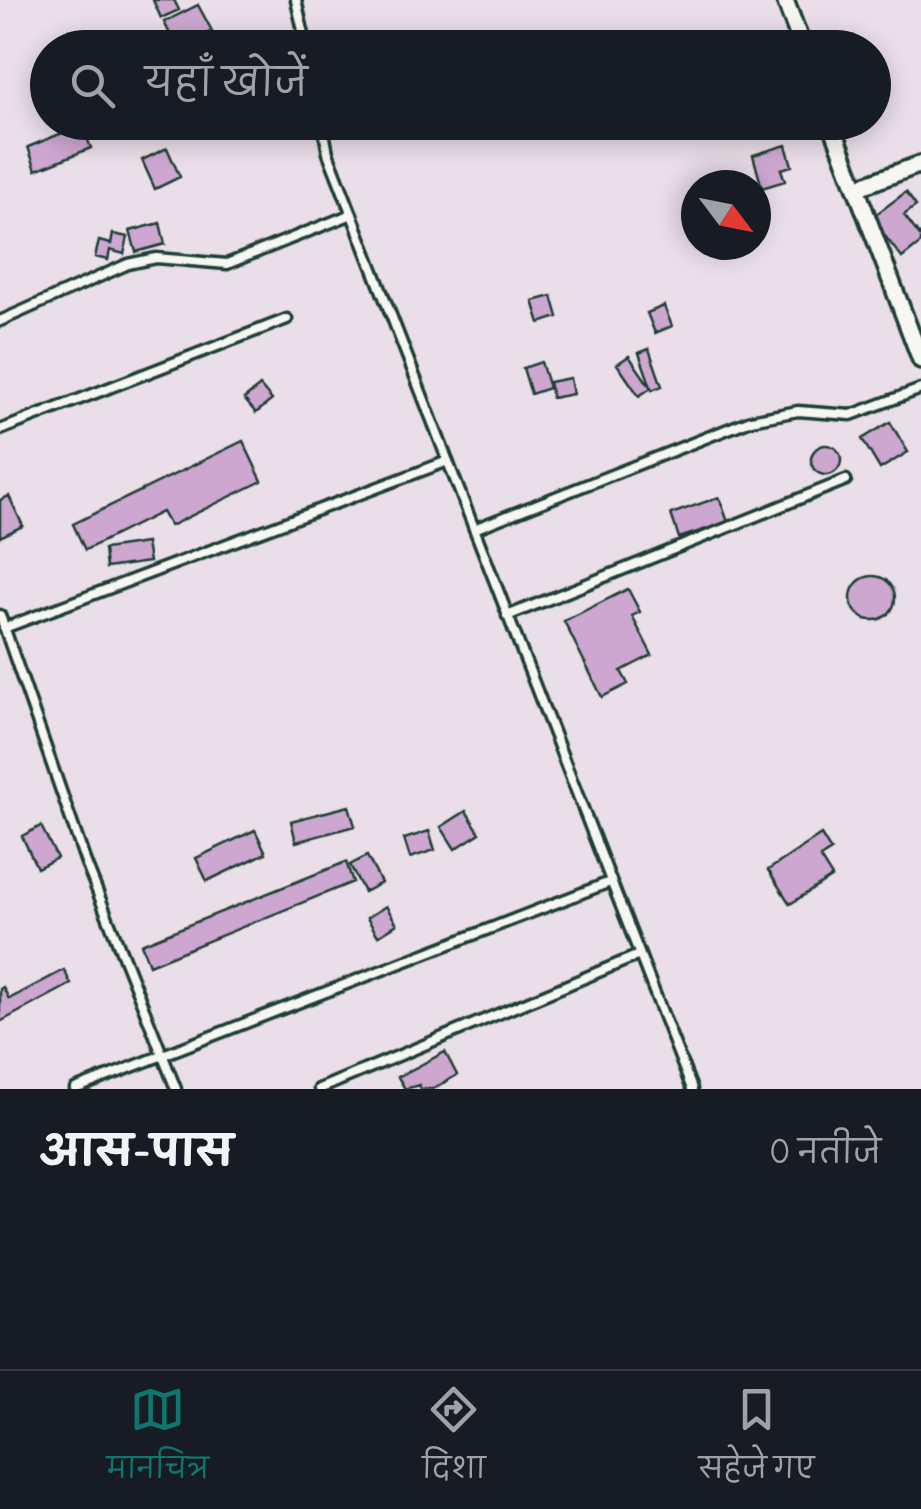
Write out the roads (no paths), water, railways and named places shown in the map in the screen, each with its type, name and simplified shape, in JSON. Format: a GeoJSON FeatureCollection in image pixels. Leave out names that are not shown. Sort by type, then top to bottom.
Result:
{"type":"FeatureCollection","features":[{"type":"Feature","properties":{"kind":"street"},"geometry":{"type":"LineString","coordinates":[[785,0],[796,30]]}},
{"type":"Feature","properties":{"kind":"street"},"geometry":{"type":"LineString","coordinates":[[839,140],[921,360]]}},
{"type":"Feature","properties":{"kind":"street"},"geometry":{"type":"LineString","coordinates":[[856,188],[921,164]]}},
{"type":"Feature","properties":{"kind":"lane"},"geometry":{"type":"LineString","coordinates":[[296,0],[303,30]]}},
{"type":"Feature","properties":{"kind":"lane"},"geometry":{"type":"LineString","coordinates":[[325,140],[692,1089]]}},
{"type":"Feature","properties":{"kind":"lane"},"geometry":{"type":"LineString","coordinates":[[0,322],[128,264],[156,258],[227,264],[352,214]]}},
{"type":"Feature","properties":{"kind":"lane"},"geometry":{"type":"LineString","coordinates":[[0,430],[287,319]]}},
{"type":"Feature","properties":{"kind":"lane"},"geometry":{"type":"LineString","coordinates":[[474,529],[750,420],[798,412],[851,415],[921,388]]}},
{"type":"Feature","properties":{"kind":"lane"},"geometry":{"type":"LineString","coordinates":[[2,629],[448,461]]}},
{"type":"Feature","properties":{"kind":"lane"},"geometry":{"type":"LineString","coordinates":[[507,616],[846,480]]}},
{"type":"Feature","properties":{"kind":"lane"},"geometry":{"type":"LineString","coordinates":[[0,615],[86,864],[176,1089]]}},
{"type":"Feature","properties":{"kind":"lane"},"geometry":{"type":"LineString","coordinates":[[75,1089],[610,882]]}},
{"type":"Feature","properties":{"kind":"lane"},"geometry":{"type":"LineString","coordinates":[[319,1089],[639,956]]}}]}
